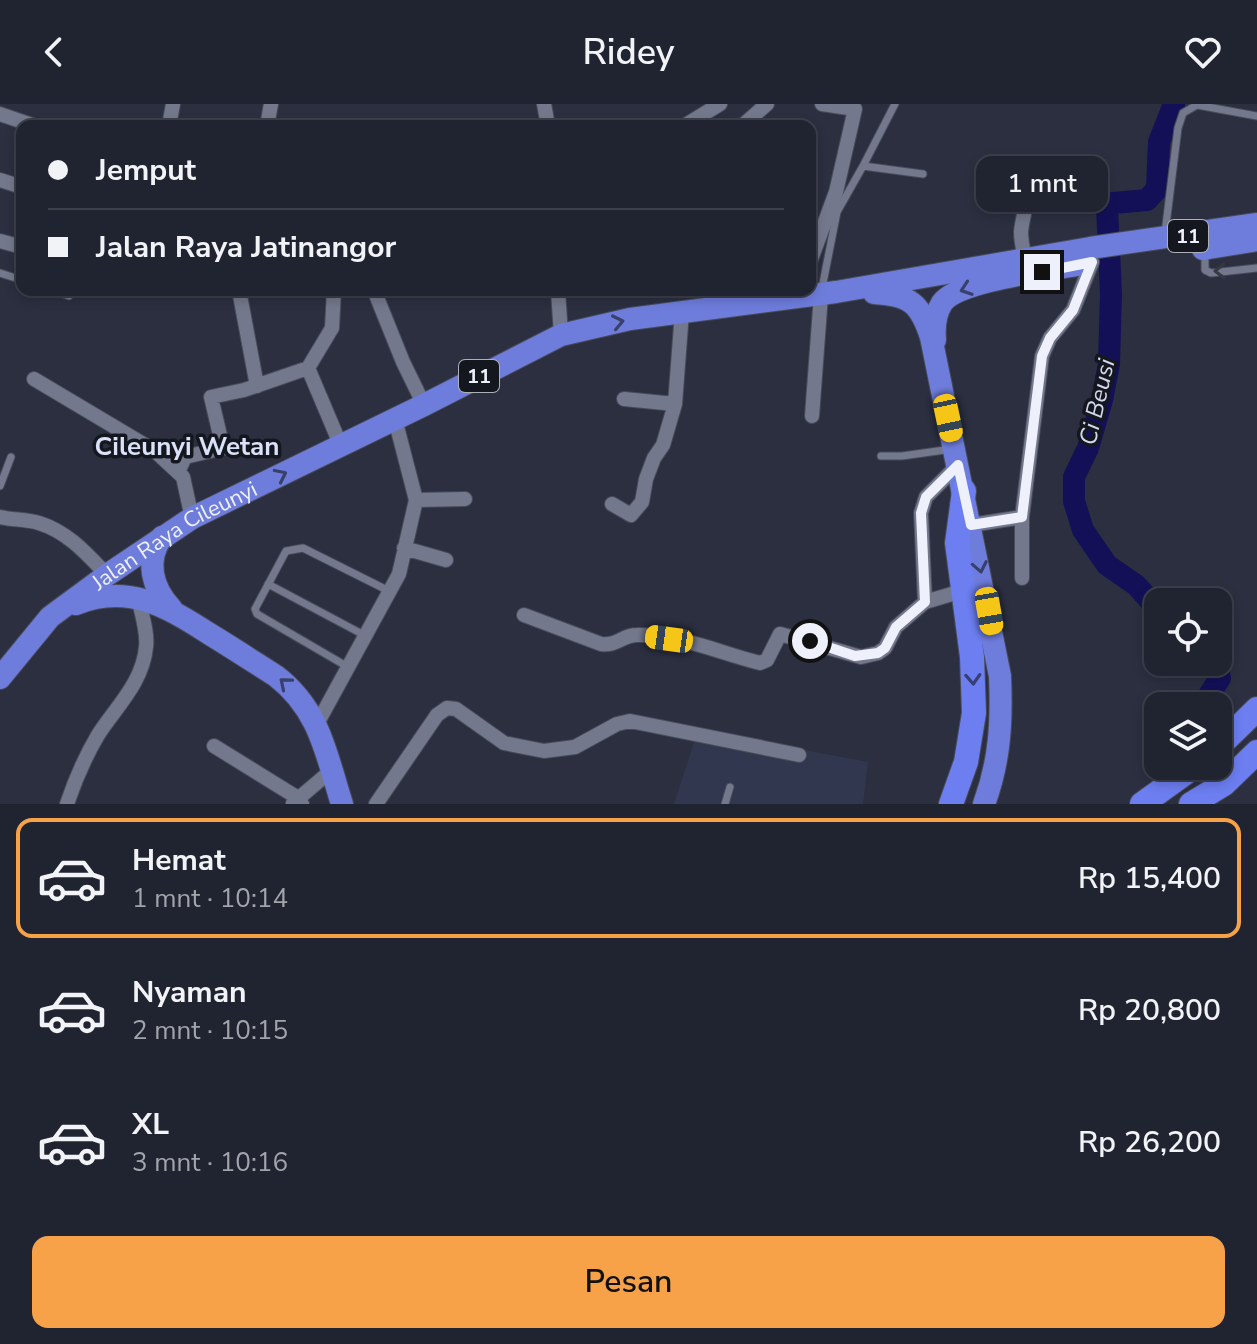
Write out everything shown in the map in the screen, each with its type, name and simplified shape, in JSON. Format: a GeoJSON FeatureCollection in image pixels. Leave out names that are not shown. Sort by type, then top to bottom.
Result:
{"type":"FeatureCollection","features":[{"type":"Feature","properties":{"kind":"highway","name":"11"},"geometry":{"type":"LineString","coordinates":[[936,358],[936,317],[948,296],[976,285],[1164,239],[1257,224]]}},
{"type":"Feature","properties":{"kind":"highway","name":"11"},"geometry":{"type":"LineString","coordinates":[[1121,251],[1206,249],[1257,240]]}},
{"type":"Feature","properties":{"kind":"highway","name":"11"},"geometry":{"type":"LineString","coordinates":[[1025,259],[1093,257]]}},
{"type":"Feature","properties":{"kind":"highway","name":"Jalan Raya Cileunyi"},"geometry":{"type":"LineString","coordinates":[[816,293],[1025,259]]}},
{"type":"Feature","properties":{"kind":"highway","name":"11"},"geometry":{"type":"LineString","coordinates":[[816,294],[893,294],[907,299],[922,314],[936,358],[1001,688],[1002,726],[995,775],[984,804]]}},
{"type":"Feature","properties":{"kind":"highway","name":"Jalan Raya Cileunyi"},"geometry":{"type":"LineString","coordinates":[[0,678],[50,617],[192,518],[561,335],[630,319],[794,296]]}},
{"type":"Feature","properties":{"kind":"highway"},"geometry":{"type":"LineString","coordinates":[[951,804],[966,762],[974,713],[972,657],[957,543],[964,491]]}},
{"type":"Feature","properties":{"kind":"highway"},"geometry":{"type":"LineString","coordinates":[[162,537],[154,552],[152,572],[158,593],[173,610]]}},
{"type":"Feature","properties":{"kind":"highway","name":"11"},"geometry":{"type":"LineString","coordinates":[[50,617],[97,597],[113,595],[138,597],[173,610],[291,687],[317,724],[342,804]]}},
{"type":"Feature","properties":{"kind":"highway"},"geometry":{"type":"LineString","coordinates":[[1232,733],[1257,709]]}},
{"type":"Feature","properties":{"kind":"highway"},"geometry":{"type":"LineString","coordinates":[[1191,804],[1224,784],[1257,752]]}},
{"type":"Feature","properties":{"kind":"highway"},"geometry":{"type":"LineString","coordinates":[[1142,804],[1175,780]]}},
{"type":"Feature","properties":{"kind":"street"},"geometry":{"type":"LineString","coordinates":[[694,120],[720,104]]}},
{"type":"Feature","properties":{"kind":"street"},"geometry":{"type":"LineString","coordinates":[[749,120],[767,104]]}},
{"type":"Feature","properties":{"kind":"street"},"geometry":{"type":"LineString","coordinates":[[816,246],[836,192],[855,109],[822,104]]}},
{"type":"Feature","properties":{"kind":"street"},"geometry":{"type":"LineString","coordinates":[[1013,171],[1027,190],[1026,212],[1021,228],[1025,259]]}},
{"type":"Feature","properties":{"kind":"street"},"geometry":{"type":"LineString","coordinates":[[1022,578],[1022,517],[1042,356],[1050,338],[1073,310],[1093,257]]}},
{"type":"Feature","properties":{"kind":"street"},"geometry":{"type":"LineString","coordinates":[[240,296],[257,386]]}},
{"type":"Feature","properties":{"kind":"street"},"geometry":{"type":"LineString","coordinates":[[178,472],[185,457],[223,448],[211,397],[257,386],[308,368],[332,328],[334,296]]}},
{"type":"Feature","properties":{"kind":"street"},"geometry":{"type":"LineString","coordinates":[[376,296],[424,405]]}},
{"type":"Feature","properties":{"kind":"street"},"geometry":{"type":"LineString","coordinates":[[558,296],[561,335]]}},
{"type":"Feature","properties":{"kind":"street"},"geometry":{"type":"LineString","coordinates":[[808,296],[812,416]]}},
{"type":"Feature","properties":{"kind":"street"},"geometry":{"type":"LineString","coordinates":[[612,504],[631,515],[637,511],[654,458],[663,445],[675,404],[682,312]]}},
{"type":"Feature","properties":{"kind":"street"},"geometry":{"type":"LineString","coordinates":[[308,368],[341,446]]}},
{"type":"Feature","properties":{"kind":"street"},"geometry":{"type":"LineString","coordinates":[[34,379],[155,451],[178,472],[187,487],[192,518]]}},
{"type":"Feature","properties":{"kind":"street"},"geometry":{"type":"LineString","coordinates":[[624,399],[675,404]]}},
{"type":"Feature","properties":{"kind":"street"},"geometry":{"type":"LineString","coordinates":[[317,724],[399,574],[416,500],[395,419]]}},
{"type":"Feature","properties":{"kind":"street"},"geometry":{"type":"LineString","coordinates":[[925,602],[921,513],[926,497],[956,457]]}},
{"type":"Feature","properties":{"kind":"street"},"geometry":{"type":"LineString","coordinates":[[416,500],[465,499]]}},
{"type":"Feature","properties":{"kind":"street"},"geometry":{"type":"LineString","coordinates":[[0,517],[38,523],[58,532],[75,543],[107,575]]}},
{"type":"Feature","properties":{"kind":"street"},"geometry":{"type":"LineString","coordinates":[[971,525],[1022,517]]}},
{"type":"Feature","properties":{"kind":"street"},"geometry":{"type":"LineString","coordinates":[[404,548],[446,560]]}},
{"type":"Feature","properties":{"kind":"street"},"geometry":{"type":"LineString","coordinates":[[524,615],[601,644],[615,644],[628,636],[645,635],[703,645],[760,663],[767,660],[780,634],[855,656],[878,653],[885,648],[896,627],[925,602],[962,591]]}},
{"type":"Feature","properties":{"kind":"street"},"geometry":{"type":"LineString","coordinates":[[67,804],[85,758],[99,733],[124,701],[140,670],[147,644],[138,597]]}},
{"type":"Feature","properties":{"kind":"street"},"geometry":{"type":"LineString","coordinates":[[376,804],[437,715],[447,708],[456,709],[504,743],[544,751],[575,747],[617,724],[630,721],[799,755]]}},
{"type":"Feature","properties":{"kind":"street"},"geometry":{"type":"LineString","coordinates":[[214,746],[297,802],[332,770]]}},
{"type":"Feature","properties":{"kind":"lane"},"geometry":{"type":"LineString","coordinates":[[816,271],[837,212],[895,104]]}},
{"type":"Feature","properties":{"kind":"lane"},"geometry":{"type":"LineString","coordinates":[[1164,239],[1178,128],[1183,113],[1197,105],[1257,116]]}},
{"type":"Feature","properties":{"kind":"lane"},"geometry":{"type":"LineString","coordinates":[[863,166],[923,174]]}},
{"type":"Feature","properties":{"kind":"lane"},"geometry":{"type":"LineString","coordinates":[[1206,249],[1205,270],[1211,273],[1257,268]]}},
{"type":"Feature","properties":{"kind":"lane"},"geometry":{"type":"LineString","coordinates":[[881,456],[956,457]]}},
{"type":"Feature","properties":{"kind":"lane"},"geometry":{"type":"LineString","coordinates":[[0,486],[11,457]]}},
{"type":"Feature","properties":{"kind":"lane"},"geometry":{"type":"LineString","coordinates":[[348,667],[261,618],[255,609],[286,551],[303,548],[390,591]]}},
{"type":"Feature","properties":{"kind":"lane"},"geometry":{"type":"LineString","coordinates":[[268,584],[364,635]]}},
{"type":"Feature","properties":{"kind":"lane"},"geometry":{"type":"LineString","coordinates":[[725,804],[730,787]]}},
{"type":"Feature","properties":{"kind":"shaded area"},"geometry":{"type":"Polygon","coordinates":[[[698,730],[868,762],[863,804],[674,804],[698,730]]]}},
{"type":"Feature","properties":{"kind":"waterway","name":"Ci Beusi"},"geometry":{"type":"LineString","coordinates":[[1144,594],[1107,565],[1083,530],[1074,501],[1074,477],[1088,448],[1109,364],[1111,294],[1107,207],[1113,203],[1147,200],[1157,189],[1159,142],[1174,104]]}},
{"type":"Feature","properties":{"kind":"waterway","name":"Ci Beusi"},"geometry":{"type":"LineString","coordinates":[[1211,692],[1220,676]]}},
{"type":"Feature","properties":{"kind":"district","name":"Cileunyi Wetan"},"geometry":{"type":"Point","coordinates":[187,446]}},
{"type":"Feature","properties":{"kind":"route"},"geometry":{"type":"LineString","coordinates":[[810,641],[855,656],[878,653],[885,648],[896,627],[925,602],[921,513],[926,497],[958,465],[971,525],[1022,517],[1042,356],[1050,338],[1073,310],[1092,262],[1042,272]]}}]}
